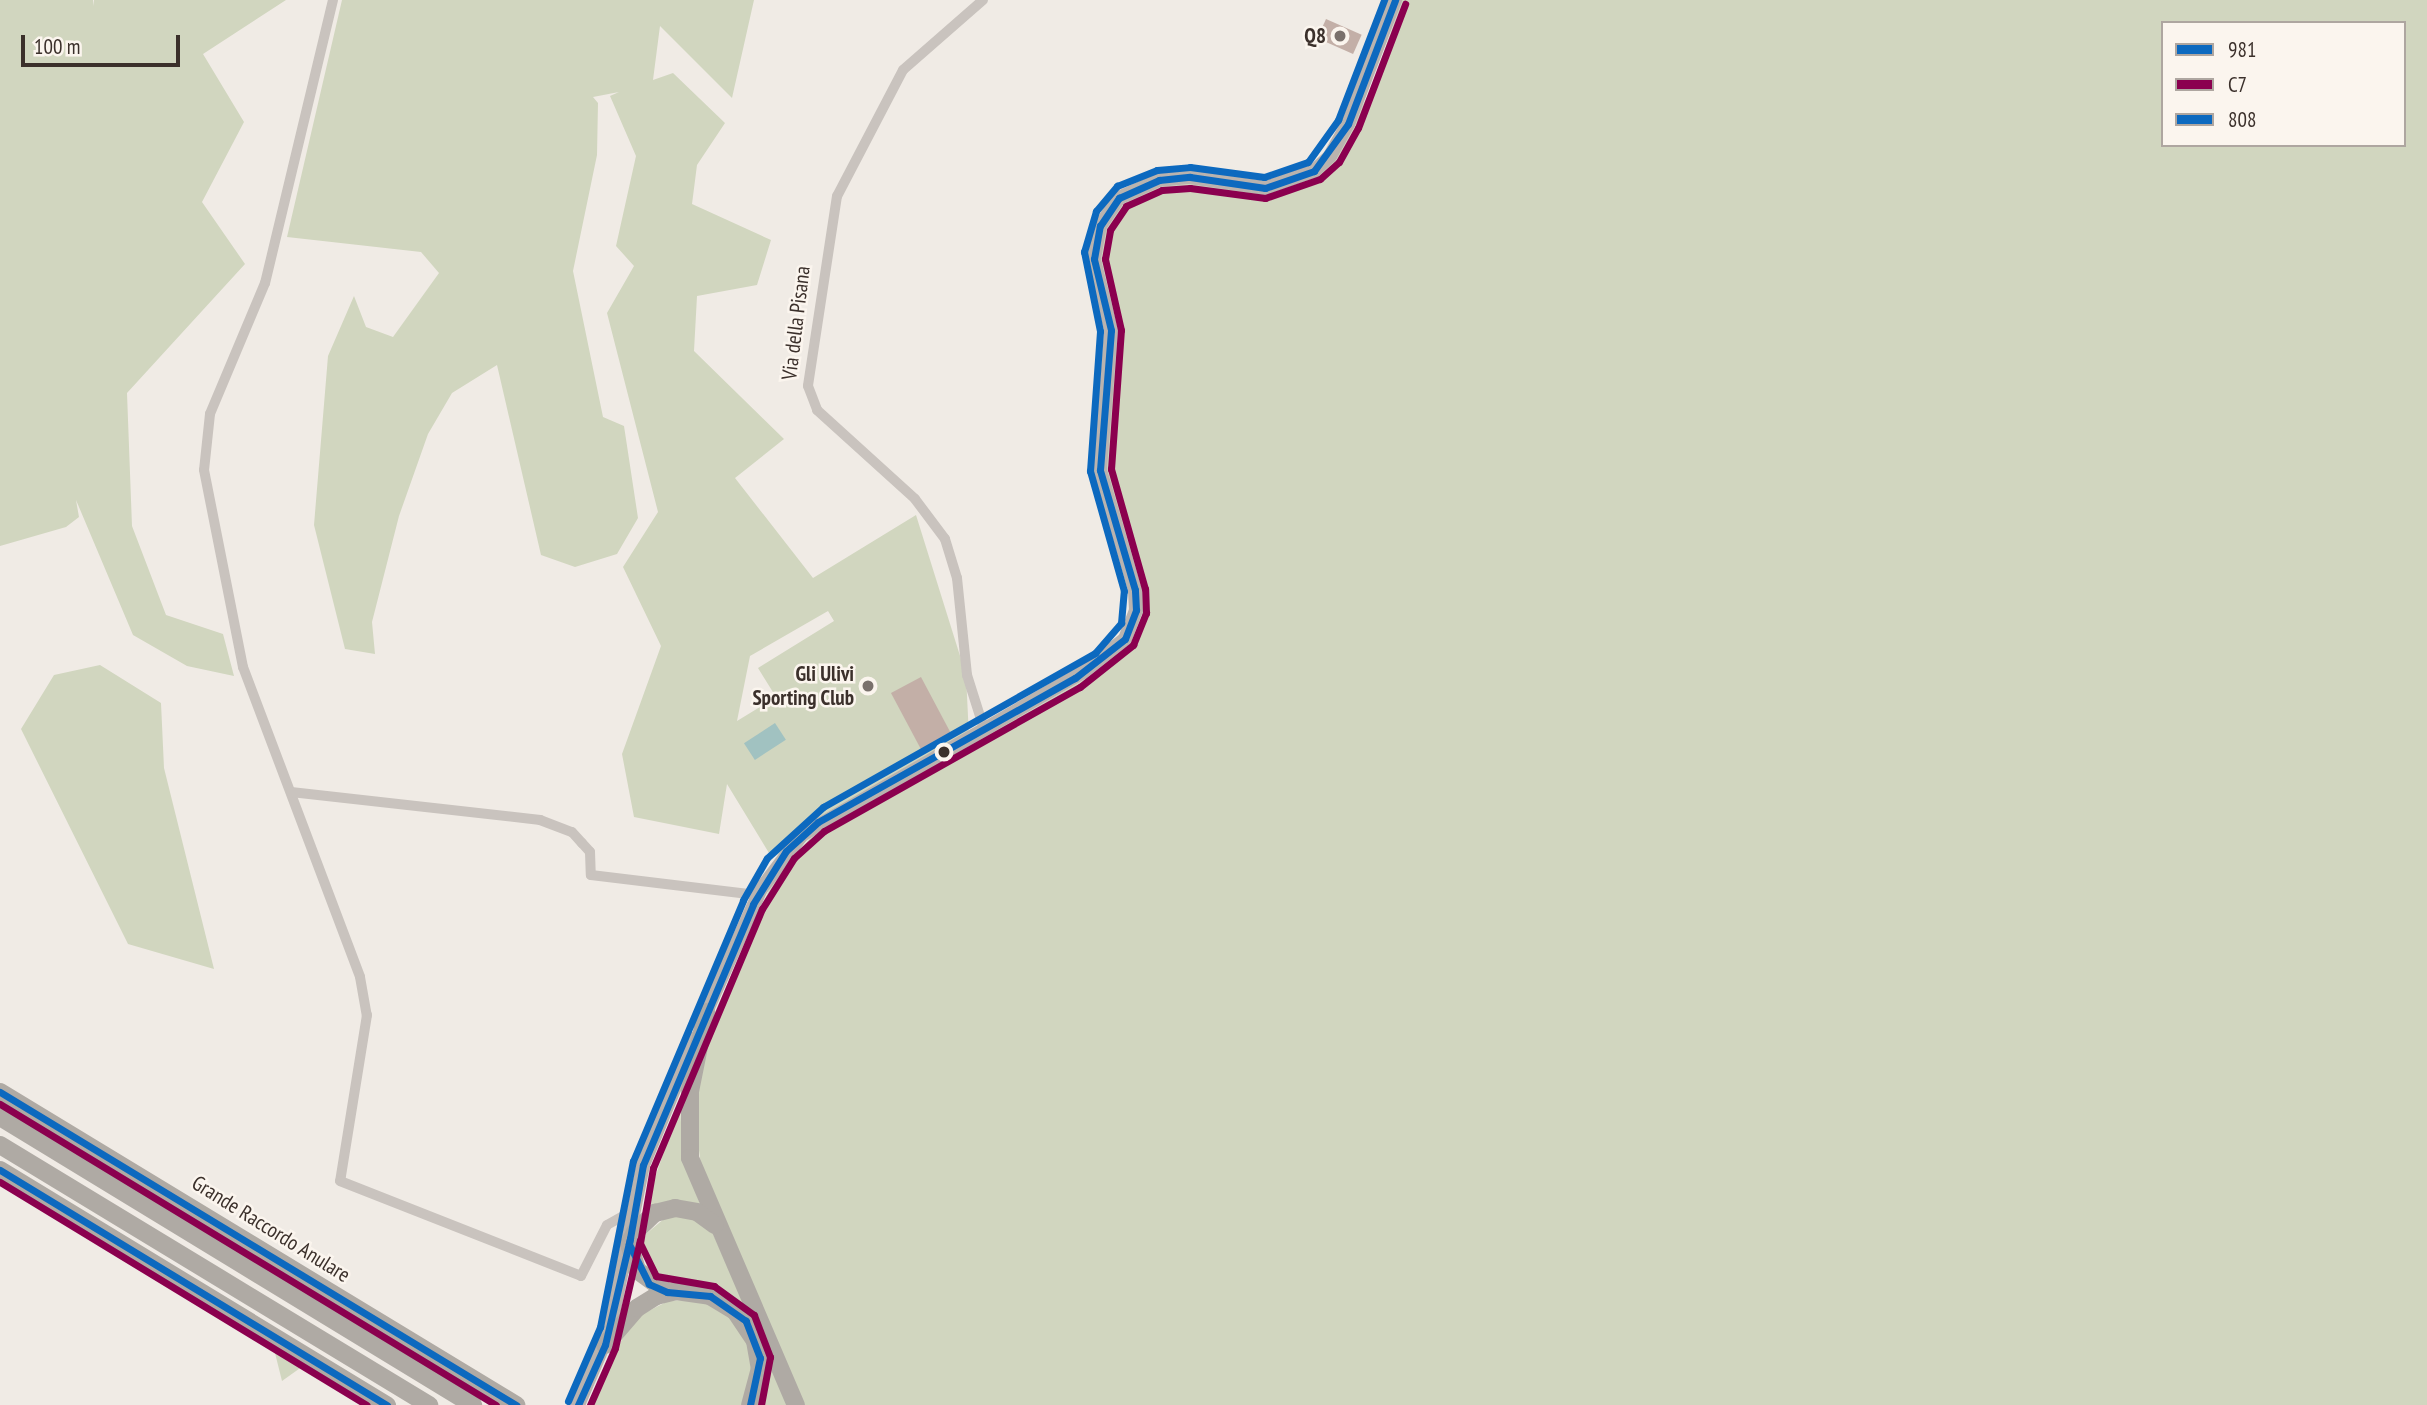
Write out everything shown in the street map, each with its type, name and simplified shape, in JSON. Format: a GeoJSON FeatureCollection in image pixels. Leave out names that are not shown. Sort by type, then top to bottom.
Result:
{"type":"FeatureCollection","features":[{"type":"Feature","properties":{"kind":"highway"},"geometry":{"type":"LineString","coordinates":[[706,1012],[693,1068],[687,1132],[694,1170],[715,1225],[796,1405]]}},
{"type":"Feature","properties":{"kind":"highway","name":"Grande Raccordo Anulare"},"geometry":{"type":"LineString","coordinates":[[0,1092],[516,1405]]}},
{"type":"Feature","properties":{"kind":"highway"},"geometry":{"type":"LineString","coordinates":[[0,1117],[473,1405]]}},
{"type":"Feature","properties":{"kind":"highway"},"geometry":{"type":"LineString","coordinates":[[0,1145],[429,1405]]}},
{"type":"Feature","properties":{"kind":"highway"},"geometry":{"type":"LineString","coordinates":[[0,1170],[387,1405]]}},
{"type":"Feature","properties":{"kind":"highway"},"geometry":{"type":"LineString","coordinates":[[715,1225],[691,1210],[665,1209],[643,1222],[629,1244],[643,1278],[667,1292],[710,1296],[746,1321],[760,1358],[750,1405]]}},
{"type":"Feature","properties":{"kind":"highway"},"geometry":{"type":"LineString","coordinates":[[605,1345],[637,1308],[667,1292]]}},
{"type":"Feature","properties":{"kind":"main road"},"geometry":{"type":"LineString","coordinates":[[578,1405],[605,1345],[647,1156],[757,895],[786,851],[818,822],[1106,658],[1125,639],[1133,620],[1134,585],[1100,470],[1111,330],[1094,252],[1105,216],[1131,190],[1167,178],[1265,188],[1314,171],[1330,156],[1348,124],[1395,0]]}},
{"type":"Feature","properties":{"kind":"street"},"geometry":{"type":"LineString","coordinates":[[333,0],[265,283],[204,437],[204,470],[243,667],[349,944],[367,1015],[340,1181],[581,1276],[607,1225],[634,1210]]}},
{"type":"Feature","properties":{"kind":"street","name":"Via della Pisana"},"geometry":{"type":"LineString","coordinates":[[983,0],[903,70],[837,196],[808,386],[817,410],[915,499],[945,539],[955,569],[967,675],[984,729]]}},
{"type":"Feature","properties":{"kind":"street"},"geometry":{"type":"LineString","coordinates":[[291,792],[540,820],[572,832],[590,852],[591,874],[757,895]]}},
{"type":"Feature","properties":{"kind":"green space"},"geometry":{"type":"Polygon","coordinates":[[[0,0],[93,0],[94,6],[94,0],[286,0],[203,54],[244,122],[202,202],[245,264],[127,393],[132,526],[166,615],[223,634],[234,676],[187,666],[133,635],[76,500],[79,517],[66,527],[0,546],[0,0]]]}},
{"type":"Feature","properties":{"kind":"green space"},"geometry":{"type":"Polygon","coordinates":[[[342,0],[754,0],[732,98],[660,26],[653,80],[673,73],[725,123],[697,165],[692,204],[771,240],[757,285],[697,296],[694,351],[784,439],[735,478],[813,578],[916,515],[966,675],[969,737],[772,858],[727,784],[719,834],[634,817],[622,754],[661,646],[623,567],[658,512],[607,313],[634,266],[616,246],[636,156],[610,96],[619,92],[593,97],[598,103],[597,155],[573,271],[603,417],[624,426],[638,518],[617,554],[575,567],[541,555],[497,365],[452,393],[428,434],[399,516],[372,622],[375,654],[345,649],[314,525],[328,356],[354,296],[366,327],[393,337],[439,273],[421,252],[287,237],[342,0]],[[828,611],[750,656],[737,721],[776,697],[758,668],[834,621],[828,611]]]}},
{"type":"Feature","properties":{"kind":"green space"},"geometry":{"type":"Polygon","coordinates":[[[1402,0],[2427,0],[2427,1405],[805,1405],[702,1175],[693,1101],[711,1021],[772,883],[809,839],[1090,676],[1132,642],[1142,616],[1142,588],[1106,470],[1118,328],[1101,259],[1105,231],[1121,206],[1148,189],[1187,182],[1275,193],[1308,183],[1334,161],[1371,89],[1402,0]]]}},
{"type":"Feature","properties":{"kind":"green space"},"geometry":{"type":"Polygon","coordinates":[[[100,665],[161,703],[164,768],[214,969],[128,944],[21,729],[54,675],[100,665]]]}},
{"type":"Feature","properties":{"kind":"green space"},"geometry":{"type":"Polygon","coordinates":[[[680,1106],[683,1156],[701,1207],[676,1199],[644,1209],[680,1106]]]}},
{"type":"Feature","properties":{"kind":"green space"},"geometry":{"type":"Polygon","coordinates":[[[688,1215],[710,1227],[750,1317],[719,1292],[667,1283],[648,1270],[641,1248],[646,1234],[665,1218],[688,1215]]]}},
{"type":"Feature","properties":{"kind":"green space"},"geometry":{"type":"Polygon","coordinates":[[[700,1299],[737,1322],[754,1360],[743,1405],[593,1405],[622,1339],[639,1316],[668,1301],[700,1299]]]}},
{"type":"Feature","properties":{"kind":"green space"},"geometry":{"type":"Polygon","coordinates":[[[274,1349],[295,1362],[303,1366],[282,1381],[274,1349]]]}},
{"type":"Feature","properties":{"kind":"green space"},"geometry":{"type":"Polygon","coordinates":[[[767,1356],[791,1405],[759,1405],[767,1356]]]}},
{"type":"Feature","properties":{"kind":"water"},"geometry":{"type":"Polygon","coordinates":[[[775,723],[786,740],[755,760],[744,743],[775,723]]]}},
{"type":"Feature","properties":{"kind":"building","name":"Q8"},"geometry":{"type":"Polygon","coordinates":[[[1326,19],[1362,35],[1353,54],[1317,38],[1326,19]]]}},
{"type":"Feature","properties":{"kind":"building"},"geometry":{"type":"Polygon","coordinates":[[[921,677],[952,736],[922,752],[891,693],[921,677]]]}},
{"type":"Feature","properties":{"kind":"transit line","name":"808"},"geometry":{"type":"LineString","coordinates":[[568,1401],[600,1327],[633,1161],[743,900],[767,858],[823,807],[1095,653],[1121,623],[1124,591],[1090,471],[1100,331],[1084,252],[1096,211],[1117,186],[1157,170],[1190,167],[1264,177],[1308,162],[1338,120],[1384,0]]}},
{"type":"Feature","properties":{"kind":"transit line","name":"981"},"geometry":{"type":"LineString","coordinates":[[750,1405],[760,1358],[746,1321],[710,1296],[667,1292],[649,1284],[629,1244],[643,1165],[753,904],[786,851],[818,822],[1075,678],[1125,639],[1136,610],[1135,590],[1100,470],[1111,330],[1094,259],[1100,226],[1119,198],[1159,180],[1190,177],[1265,188],[1314,171],[1348,124],[1395,0]]}},
{"type":"Feature","properties":{"kind":"transit line","name":"C7"},"geometry":{"type":"LineString","coordinates":[[761,1405],[770,1357],[754,1315],[714,1286],[656,1276],[640,1243],[653,1168],[762,909],[794,858],[824,831],[1080,687],[1133,645],[1146,613],[1145,589],[1111,469],[1121,330],[1105,259],[1110,230],[1126,206],[1162,190],[1190,188],[1265,198],[1320,179],[1339,162],[1358,128],[1405,4]]}},
{"type":"Feature","properties":{"kind":"transit line","name":"981"},"geometry":{"type":"LineString","coordinates":[[0,1092],[516,1405]]}},
{"type":"Feature","properties":{"kind":"transit line","name":"C7"},"geometry":{"type":"LineString","coordinates":[[0,1104],[496,1405]]}},
{"type":"Feature","properties":{"kind":"transit line","name":"981"},"geometry":{"type":"LineString","coordinates":[[0,1170],[387,1405]]}},
{"type":"Feature","properties":{"kind":"transit line","name":"C7"},"geometry":{"type":"LineString","coordinates":[[0,1182],[367,1405]]}},
{"type":"Feature","properties":{"kind":"transit line","name":"981"},"geometry":{"type":"LineString","coordinates":[[578,1405],[605,1345],[630,1238]]}},
{"type":"Feature","properties":{"kind":"transit line","name":"C7"},"geometry":{"type":"LineString","coordinates":[[590,1405],[615,1348],[640,1240]]}},
{"type":"Feature","properties":{"kind":"place","name":"Q8"},"geometry":{"type":"Point","coordinates":[1340,36]}},
{"type":"Feature","properties":{"kind":"place","name":"Gli Ulivi Sporting Club"},"geometry":{"type":"Point","coordinates":[868,686]}}]}
